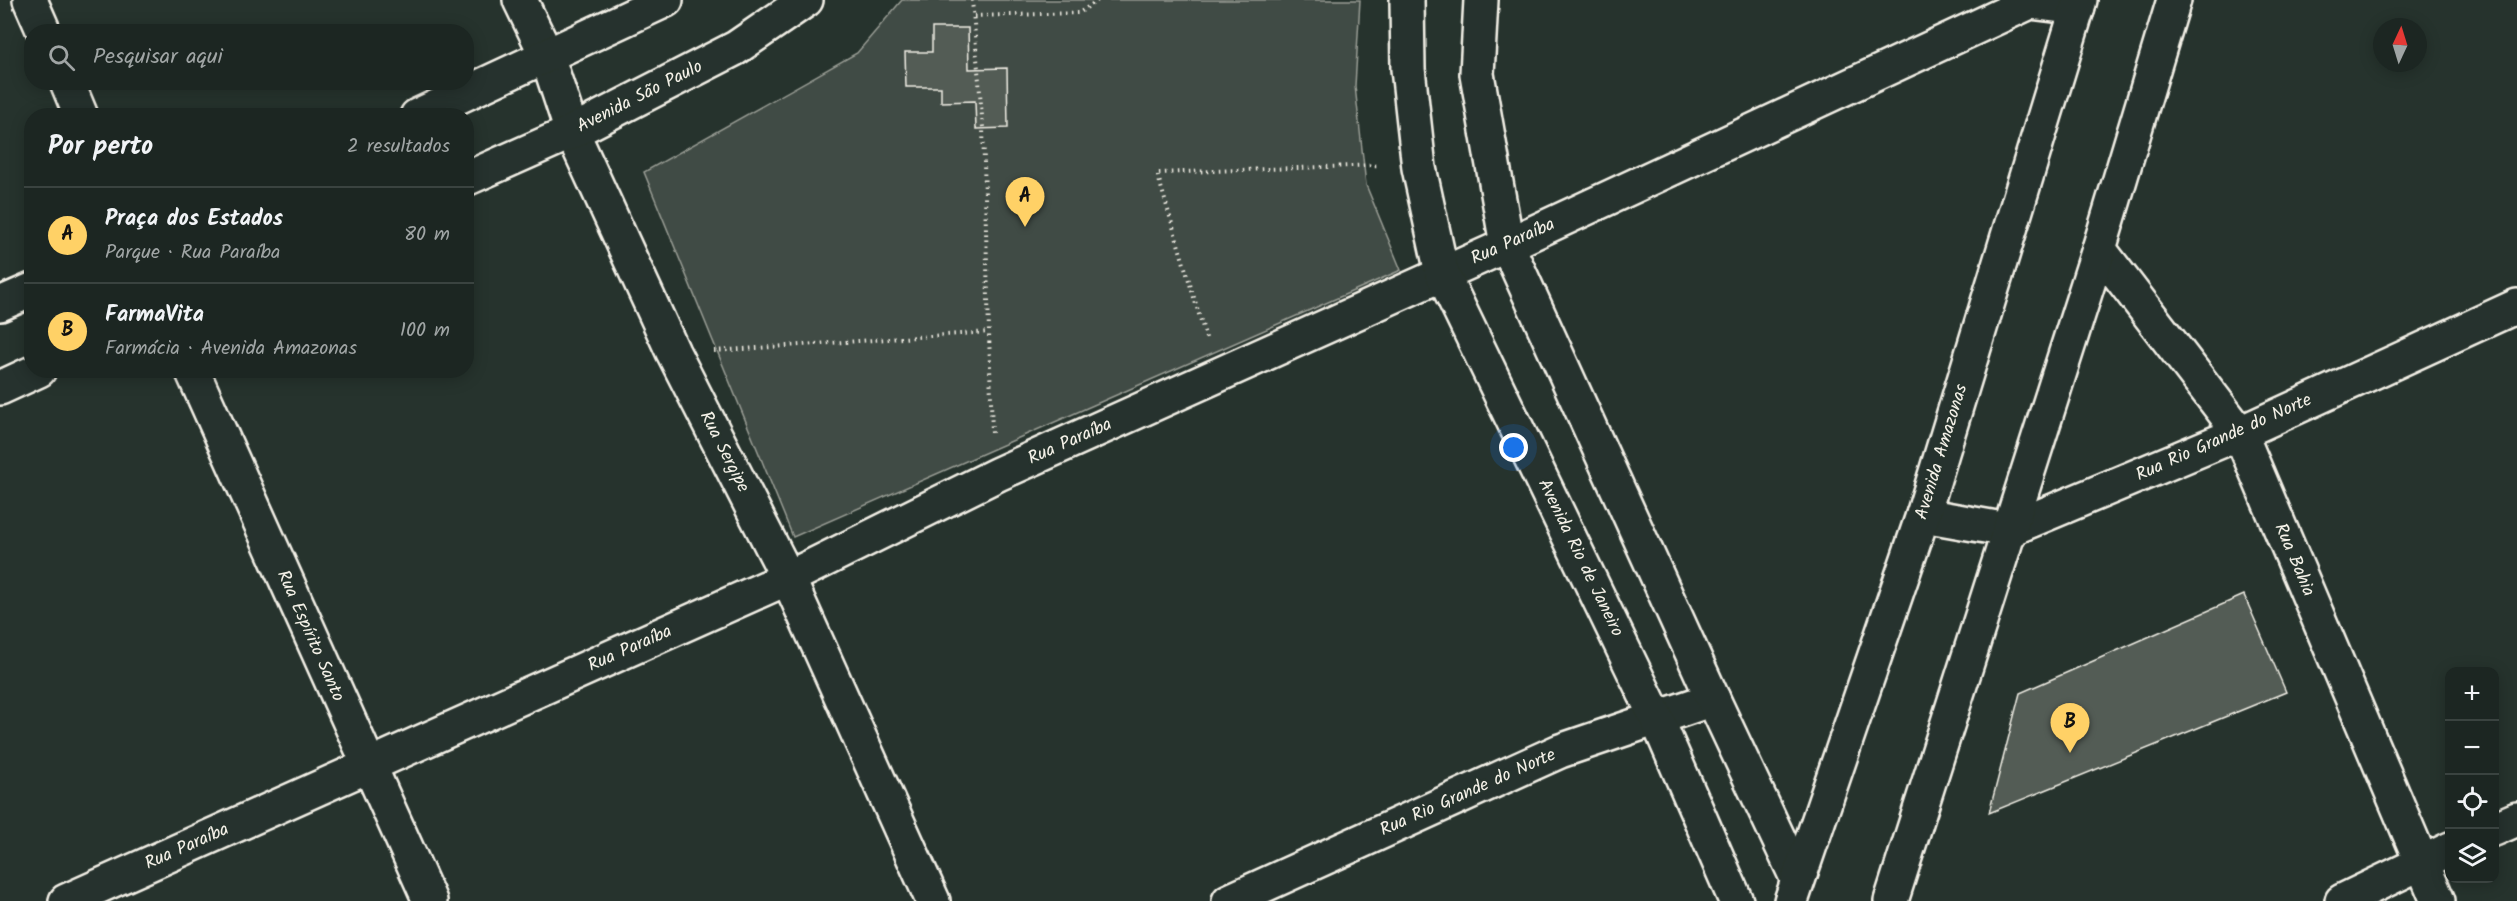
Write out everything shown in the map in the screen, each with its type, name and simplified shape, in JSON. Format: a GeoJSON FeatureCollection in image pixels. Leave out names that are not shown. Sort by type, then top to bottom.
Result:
{"type":"FeatureCollection","features":[{"type":"Feature","properties":{"kind":"street"},"geometry":{"type":"LineString","coordinates":[[30,0],[40,24]]}},
{"type":"Feature","properties":{"kind":"street","name":"Rua Sergipe"},"geometry":{"type":"LineString","coordinates":[[520,0],[547,56],[572,132],[673,352],[788,578],[933,901]]}},
{"type":"Feature","properties":{"kind":"street"},"geometry":{"type":"LineString","coordinates":[[474,90],[666,0]]}},
{"type":"Feature","properties":{"kind":"street","name":"Avenida São Paulo"},"geometry":{"type":"LineString","coordinates":[[474,175],[572,132],[736,48],[806,0]]}},
{"type":"Feature","properties":{"kind":"street","name":"Avenida Rio de Janeiro"},"geometry":{"type":"LineString","coordinates":[[1407,0],[1408,69],[1419,168],[1442,273],[1656,717],[1736,901]]}},
{"type":"Feature","properties":{"kind":"street"},"geometry":{"type":"LineString","coordinates":[[1481,0],[1478,74],[1507,245],[1713,699],[1794,889]]}},
{"type":"Feature","properties":{"kind":"street"},"geometry":{"type":"LineString","coordinates":[[1891,901],[2099,249],[2174,0]]}},
{"type":"Feature","properties":{"kind":"street","name":"Rua Paraíba"},"geometry":{"type":"LineString","coordinates":[[66,901],[788,578],[998,474],[1507,245],[2030,1],[2079,4]]}},
{"type":"Feature","properties":{"kind":"street","name":"Avenida Amazonas"},"geometry":{"type":"LineString","coordinates":[[1794,889],[1923,515],[2079,4]]}},
{"type":"Feature","properties":{"kind":"street"},"geometry":{"type":"LineString","coordinates":[[70,90],[78,108]]}},
{"type":"Feature","properties":{"kind":"street"},"geometry":{"type":"LineString","coordinates":[[434,108],[473,90]]}},
{"type":"Feature","properties":{"kind":"street","name":"Rua Bahia"},"geometry":{"type":"LineString","coordinates":[[2099,249],[2240,433],[2436,855],[2438,901]]}},
{"type":"Feature","properties":{"kind":"street"},"geometry":{"type":"LineString","coordinates":[[0,304],[24,294]]}},
{"type":"Feature","properties":{"kind":"street","name":"Rua Rio Grande do Norte"},"geometry":{"type":"LineString","coordinates":[[2008,530],[2240,433],[2517,306]]}},
{"type":"Feature","properties":{"kind":"street"},"geometry":{"type":"LineString","coordinates":[[0,388],[24,377]]}},
{"type":"Feature","properties":{"kind":"street","name":"Rua Espírito Santo"},"geometry":{"type":"LineString","coordinates":[[196,378],[430,901]]}},
{"type":"Feature","properties":{"kind":"street"},"geometry":{"type":"LineString","coordinates":[[1923,515],[2008,530]]}},
{"type":"Feature","properties":{"kind":"street","name":"Rua Rio Grande do Norte"},"geometry":{"type":"LineString","coordinates":[[1229,901],[1560,751],[1713,699]]}},
{"type":"Feature","properties":{"kind":"street"},"geometry":{"type":"LineString","coordinates":[[2499,827],[2517,819]]}},
{"type":"Feature","properties":{"kind":"street"},"geometry":{"type":"LineString","coordinates":[[2342,901],[2436,855]]}},
{"type":"Feature","properties":{"kind":"path"},"geometry":{"type":"LineString","coordinates":[[972,0],[983,128],[993,449],[998,474]]}},
{"type":"Feature","properties":{"kind":"path"},"geometry":{"type":"LineString","coordinates":[[974,16],[1079,13],[1098,0]]}},
{"type":"Feature","properties":{"kind":"path"},"geometry":{"type":"LineString","coordinates":[[1219,375],[1210,354],[1157,173],[1364,164],[1419,168]]}},
{"type":"Feature","properties":{"kind":"path"},"geometry":{"type":"LineString","coordinates":[[673,352],[989,332]]}},
{"type":"Feature","properties":{"kind":"shaded area"},"geometry":{"type":"Polygon","coordinates":[[[902,0],[1360,0],[1355,86],[1366,185],[1401,270],[793,537],[644,172],[857,53],[902,0]]]}},
{"type":"Feature","properties":{"kind":"building"},"geometry":{"type":"Polygon","coordinates":[[[932,28],[968,28],[969,69],[1007,68],[1008,128],[976,129],[975,101],[941,102],[941,87],[906,87],[905,52],[932,52],[932,28]]]}},
{"type":"Feature","properties":{"kind":"building"},"geometry":{"type":"Polygon","coordinates":[[[2244,595],[2286,692],[1989,813],[2020,693],[2244,595]]]}},
{"type":"Feature","properties":{"kind":"place","name":"Praça dos Estados"},"geometry":{"type":"Point","coordinates":[1025,227]}},
{"type":"Feature","properties":{"kind":"place","name":"FarmaVita"},"geometry":{"type":"Point","coordinates":[2070,753]}}]}
